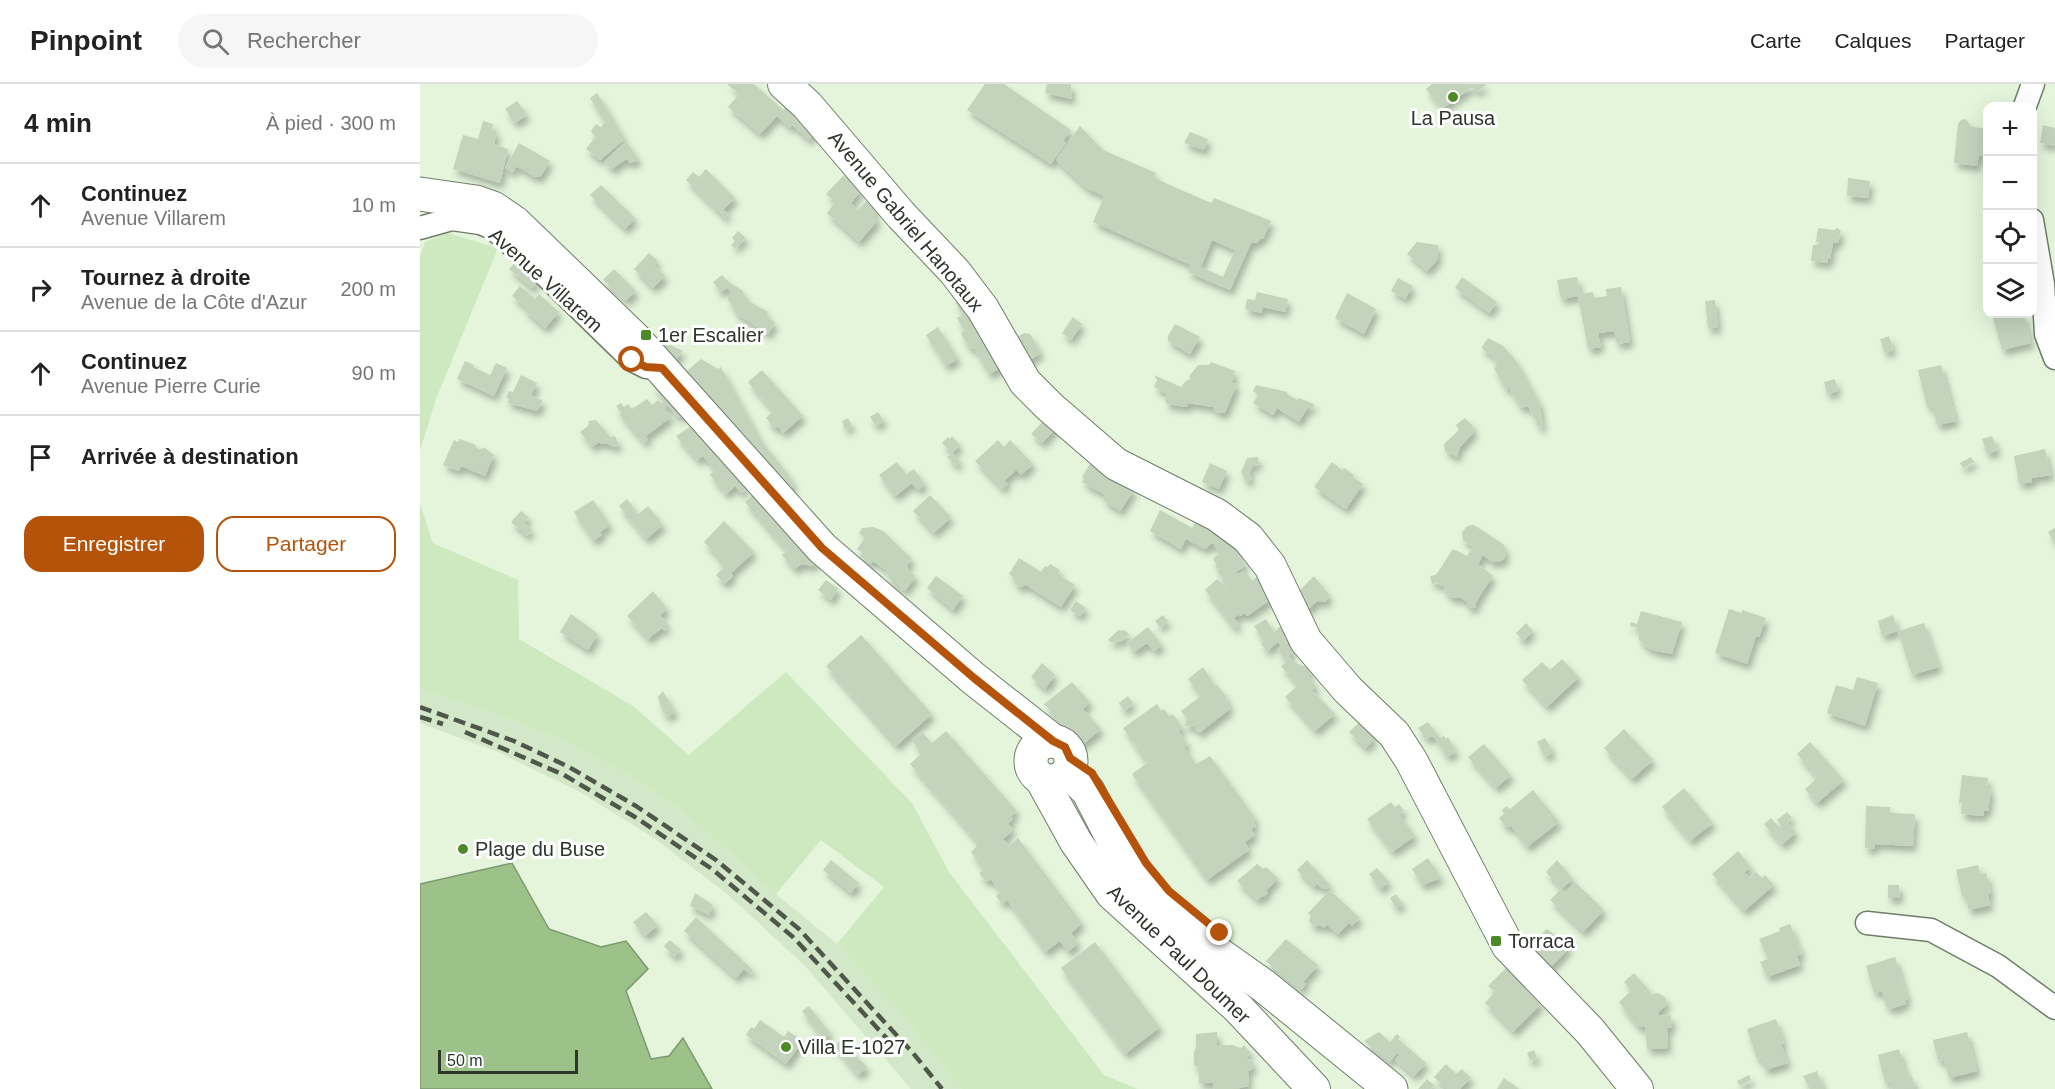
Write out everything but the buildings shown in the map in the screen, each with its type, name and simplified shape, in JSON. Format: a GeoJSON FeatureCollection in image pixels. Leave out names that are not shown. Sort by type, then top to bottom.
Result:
{"type":"FeatureCollection","features":[{"type":"Feature","properties":{"kind":"main road","name":"Avenue Gabriel Hanotaux"},"geometry":{"type":"LineString","coordinates":[[784,84],[807,105],[901,215],[955,272],[983,309],[1025,382],[1050,407],[1116,464],[1217,515],[1248,538],[1270,566],[1306,641],[1348,690],[1394,734],[1411,760],[1508,946],[1590,1031],[1637,1089]]}},
{"type":"Feature","properties":{"kind":"main road"},"geometry":{"type":"LineString","coordinates":[[420,194],[476,202],[494,208],[515,223],[635,339],[822,548],[974,678],[1054,771],[1085,767],[1097,779],[1146,863],[1169,891],[1220,933],[1264,986],[1391,1089]]}},
{"type":"Feature","properties":{"kind":"main road","name":"Avenue Paul Doumer"},"geometry":{"type":"LineString","coordinates":[[1054,771],[1076,842],[1112,894],[1238,1008],[1314,1089]]}},
{"type":"Feature","properties":{"kind":"street"},"geometry":{"type":"LineString","coordinates":[[2026,102],[2033,84]]}},
{"type":"Feature","properties":{"kind":"street","name":"Avenue Villarem"},"geometry":{"type":"LineString","coordinates":[[420,228],[452,219],[480,223],[493,228],[632,360],[646,367],[662,368]]}},
{"type":"Feature","properties":{"kind":"street"},"geometry":{"type":"LineString","coordinates":[[2037,249],[2043,284],[2046,334],[2055,358]]}},
{"type":"Feature","properties":{"kind":"street"},"geometry":{"type":"LineString","coordinates":[[1867,923],[1931,930],[1998,966],[2055,1008]]}},
{"type":"Feature","properties":{"kind":"shaded area"},"geometry":{"type":"Polygon","coordinates":[[[448,233],[498,248],[436,399],[420,451],[420,256],[425,242],[448,233]]]}},
{"type":"Feature","properties":{"kind":"shaded area"},"geometry":{"type":"Polygon","coordinates":[[[420,504],[433,543],[518,580],[519,639],[633,706],[689,755],[786,672],[912,803],[949,872],[1104,1075],[1137,1089],[962,1089],[893,1004],[837,944],[884,887],[821,840],[776,894],[681,810],[633,778],[567,742],[496,714],[420,689],[420,504]]]}},
{"type":"Feature","properties":{"kind":"shaded area"},"geometry":{"type":"Polygon","coordinates":[[[420,689],[496,714],[567,742],[633,778],[681,810],[776,894],[837,944],[893,1004],[962,1089],[911,1089],[805,966],[726,893],[655,839],[582,793],[498,752],[420,723],[420,689]]]}},
{"type":"Feature","properties":{"kind":"shaded area"},"geometry":{"type":"Polygon","coordinates":[[[512,863],[549,929],[601,947],[626,941],[648,969],[626,991],[651,1059],[669,1056],[683,1038],[712,1089],[420,1089],[420,884],[512,863]]]}},
{"type":"Feature","properties":{"kind":"railway"},"geometry":{"type":"LineString","coordinates":[[420,707],[514,741],[569,767],[636,806],[716,860],[799,929],[913,1053],[942,1089]]}},
{"type":"Feature","properties":{"kind":"railway"},"geometry":{"type":"LineString","coordinates":[[420,717],[443,724]]}},
{"type":"Feature","properties":{"kind":"railway"},"geometry":{"type":"LineString","coordinates":[[465,732],[564,775],[635,817],[712,869],[793,937],[892,1044]]}},
{"type":"Feature","properties":{"kind":"place","name":"La Pausa"},"geometry":{"type":"Point","coordinates":[1453,97]}},
{"type":"Feature","properties":{"kind":"place","name":"1er Escalier"},"geometry":{"type":"Point","coordinates":[646,335]}},
{"type":"Feature","properties":{"kind":"place","name":"Plage du Buse"},"geometry":{"type":"Point","coordinates":[463,849]}},
{"type":"Feature","properties":{"kind":"place","name":"Torraca"},"geometry":{"type":"Point","coordinates":[1496,941]}},
{"type":"Feature","properties":{"kind":"place","name":"Villa E-1027"},"geometry":{"type":"Point","coordinates":[786,1047]}},
{"type":"Feature","properties":{"kind":"route"},"geometry":{"type":"LineString","coordinates":[[632,360],[646,367],[662,368],[822,548],[913,628],[1031,724],[1065,747],[1070,758],[1092,773],[1146,863],[1169,891],[1220,933]]}}]}
